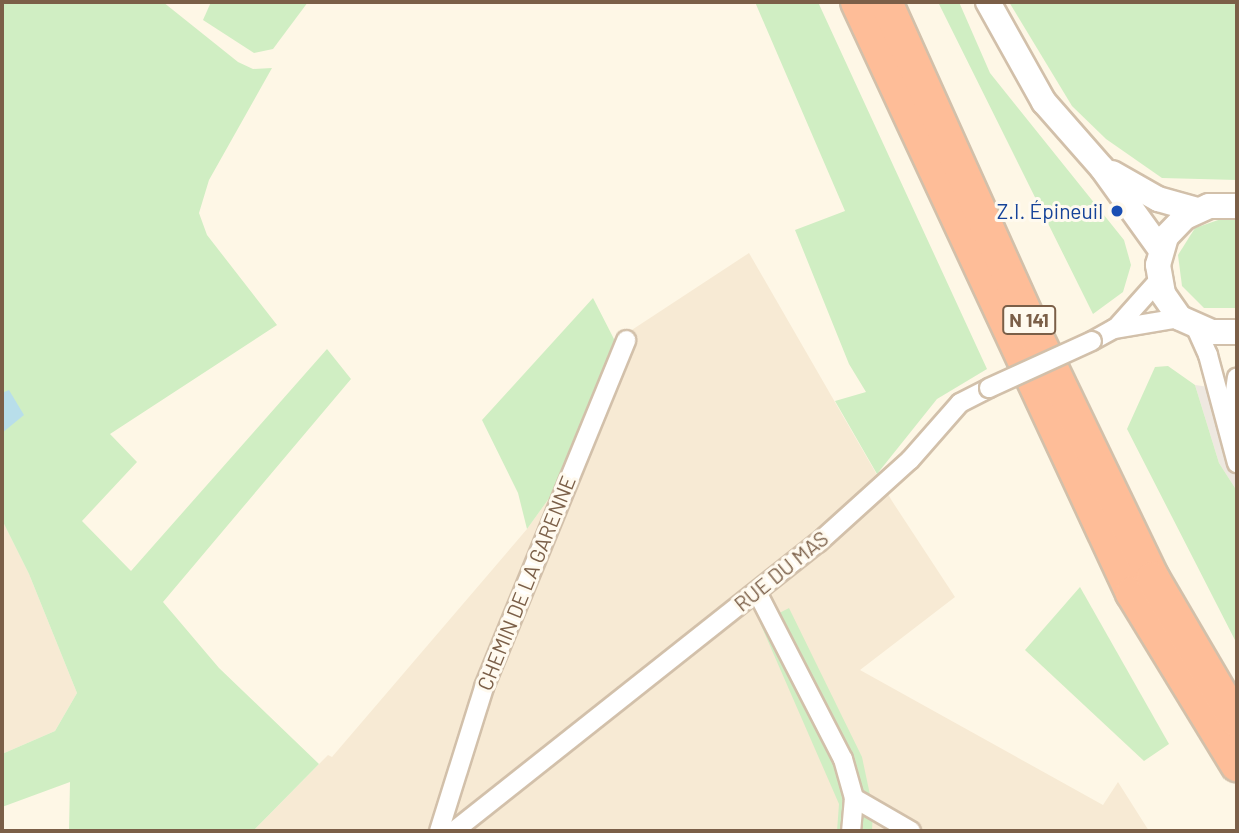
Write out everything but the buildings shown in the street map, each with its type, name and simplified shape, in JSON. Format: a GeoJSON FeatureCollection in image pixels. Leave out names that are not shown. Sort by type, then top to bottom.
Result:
{"type":"FeatureCollection","features":[{"type":"Feature","properties":{"kind":"highway","name":"N 141"},"geometry":{"type":"LineString","coordinates":[[857,2],[1126,581],[1237,765]]}},
{"type":"Feature","properties":{"kind":"highway","name":"N 141"},"geometry":{"type":"LineString","coordinates":[[886,2],[1035,334],[1153,578],[1237,721]]}},
{"type":"Feature","properties":{"kind":"street"},"geometry":{"type":"LineString","coordinates":[[988,2],[1044,102],[1102,168],[1161,250]]}},
{"type":"Feature","properties":{"kind":"street"},"geometry":{"type":"LineString","coordinates":[[1102,168],[1158,199],[1197,210],[1237,205]]}},
{"type":"Feature","properties":{"kind":"street"},"geometry":{"type":"LineString","coordinates":[[1197,210],[1174,226],[1161,250],[1159,280],[1189,323],[1237,463]]}},
{"type":"Feature","properties":{"kind":"street","name":"RUE DU MAS"},"geometry":{"type":"LineString","coordinates":[[454,831],[757,592],[888,482],[960,403],[1114,329],[1159,280]]}},
{"type":"Feature","properties":{"kind":"street"},"geometry":{"type":"LineString","coordinates":[[1189,323],[1237,332]]}},
{"type":"Feature","properties":{"kind":"street","name":"RUE DU MAS"},"geometry":{"type":"LineString","coordinates":[[1114,329],[1189,323]]}},
{"type":"Feature","properties":{"kind":"street","name":"CHEMIN DE LA GARENNE"},"geometry":{"type":"LineString","coordinates":[[439,831],[493,661],[625,340]]}},
{"type":"Feature","properties":{"kind":"street"},"geometry":{"type":"LineString","coordinates":[[1229,437],[1237,377]]}},
{"type":"Feature","properties":{"kind":"street"},"geometry":{"type":"LineString","coordinates":[[757,592],[843,759],[854,798],[851,831]]}},
{"type":"Feature","properties":{"kind":"street"},"geometry":{"type":"LineString","coordinates":[[854,798],[911,831]]}},
{"type":"Feature","properties":{"kind":"shaded area"},"geometry":{"type":"Polygon","coordinates":[[[749,253],[892,501],[955,597],[860,670],[1103,805],[1118,782],[1149,831],[253,831],[328,755],[332,757],[527,529],[550,497],[615,341],[749,253]]]}},
{"type":"Feature","properties":{"kind":"shaded area"},"geometry":{"type":"Polygon","coordinates":[[[1195,385],[1237,391],[1237,491],[1219,463],[1195,385]]]}},
{"type":"Feature","properties":{"kind":"shaded area"},"geometry":{"type":"Polygon","coordinates":[[[2,520],[29,574],[77,693],[55,731],[2,754],[2,520]]]}},
{"type":"Feature","properties":{"kind":"green space"},"geometry":{"type":"Polygon","coordinates":[[[2,2],[163,2],[238,62],[253,69],[272,68],[209,180],[199,213],[207,235],[277,325],[110,434],[137,462],[82,521],[131,571],[327,349],[351,379],[163,602],[219,668],[319,764],[253,831],[69,831],[70,782],[2,807],[2,754],[55,731],[77,693],[29,574],[2,520],[2,2]]]}},
{"type":"Feature","properties":{"kind":"green space"},"geometry":{"type":"Polygon","coordinates":[[[211,2],[308,2],[273,49],[254,53],[203,20],[211,2]]]}},
{"type":"Feature","properties":{"kind":"green space"},"geometry":{"type":"Polygon","coordinates":[[[755,2],[818,2],[987,369],[937,399],[877,474],[835,401],[866,392],[849,364],[795,230],[845,211],[755,2]]]}},
{"type":"Feature","properties":{"kind":"green space"},"geometry":{"type":"Polygon","coordinates":[[[938,2],[959,2],[990,73],[1124,240],[1131,265],[1123,292],[1093,314],[938,2]]]}},
{"type":"Feature","properties":{"kind":"green space"},"geometry":{"type":"Polygon","coordinates":[[[1009,2],[1237,2],[1237,180],[1162,178],[1106,139],[1072,106],[1009,2]]]}},
{"type":"Feature","properties":{"kind":"green space"},"geometry":{"type":"Polygon","coordinates":[[[1224,218],[1237,220],[1237,308],[1204,308],[1182,286],[1178,255],[1195,228],[1224,218]]]}},
{"type":"Feature","properties":{"kind":"green space"},"geometry":{"type":"Polygon","coordinates":[[[593,298],[615,341],[550,497],[527,529],[518,493],[482,420],[593,298]]]}},
{"type":"Feature","properties":{"kind":"green space"},"geometry":{"type":"Polygon","coordinates":[[[1168,366],[1195,385],[1219,463],[1237,491],[1237,644],[1127,429],[1155,367],[1168,366]]]}},
{"type":"Feature","properties":{"kind":"green space"},"geometry":{"type":"Polygon","coordinates":[[[1080,587],[1169,744],[1144,761],[1025,650],[1080,587]]]}},
{"type":"Feature","properties":{"kind":"green space"},"geometry":{"type":"Polygon","coordinates":[[[789,608],[862,757],[873,809],[872,831],[837,831],[839,804],[760,623],[789,608]]]}},
{"type":"Feature","properties":{"kind":"water"},"geometry":{"type":"Polygon","coordinates":[[[9,390],[24,415],[2,433],[2,393],[9,390]]]}},
{"type":"Feature","properties":{"kind":"place","name":"Z.I. Épineuil"},"geometry":{"type":"Point","coordinates":[1117,211]}}]}
